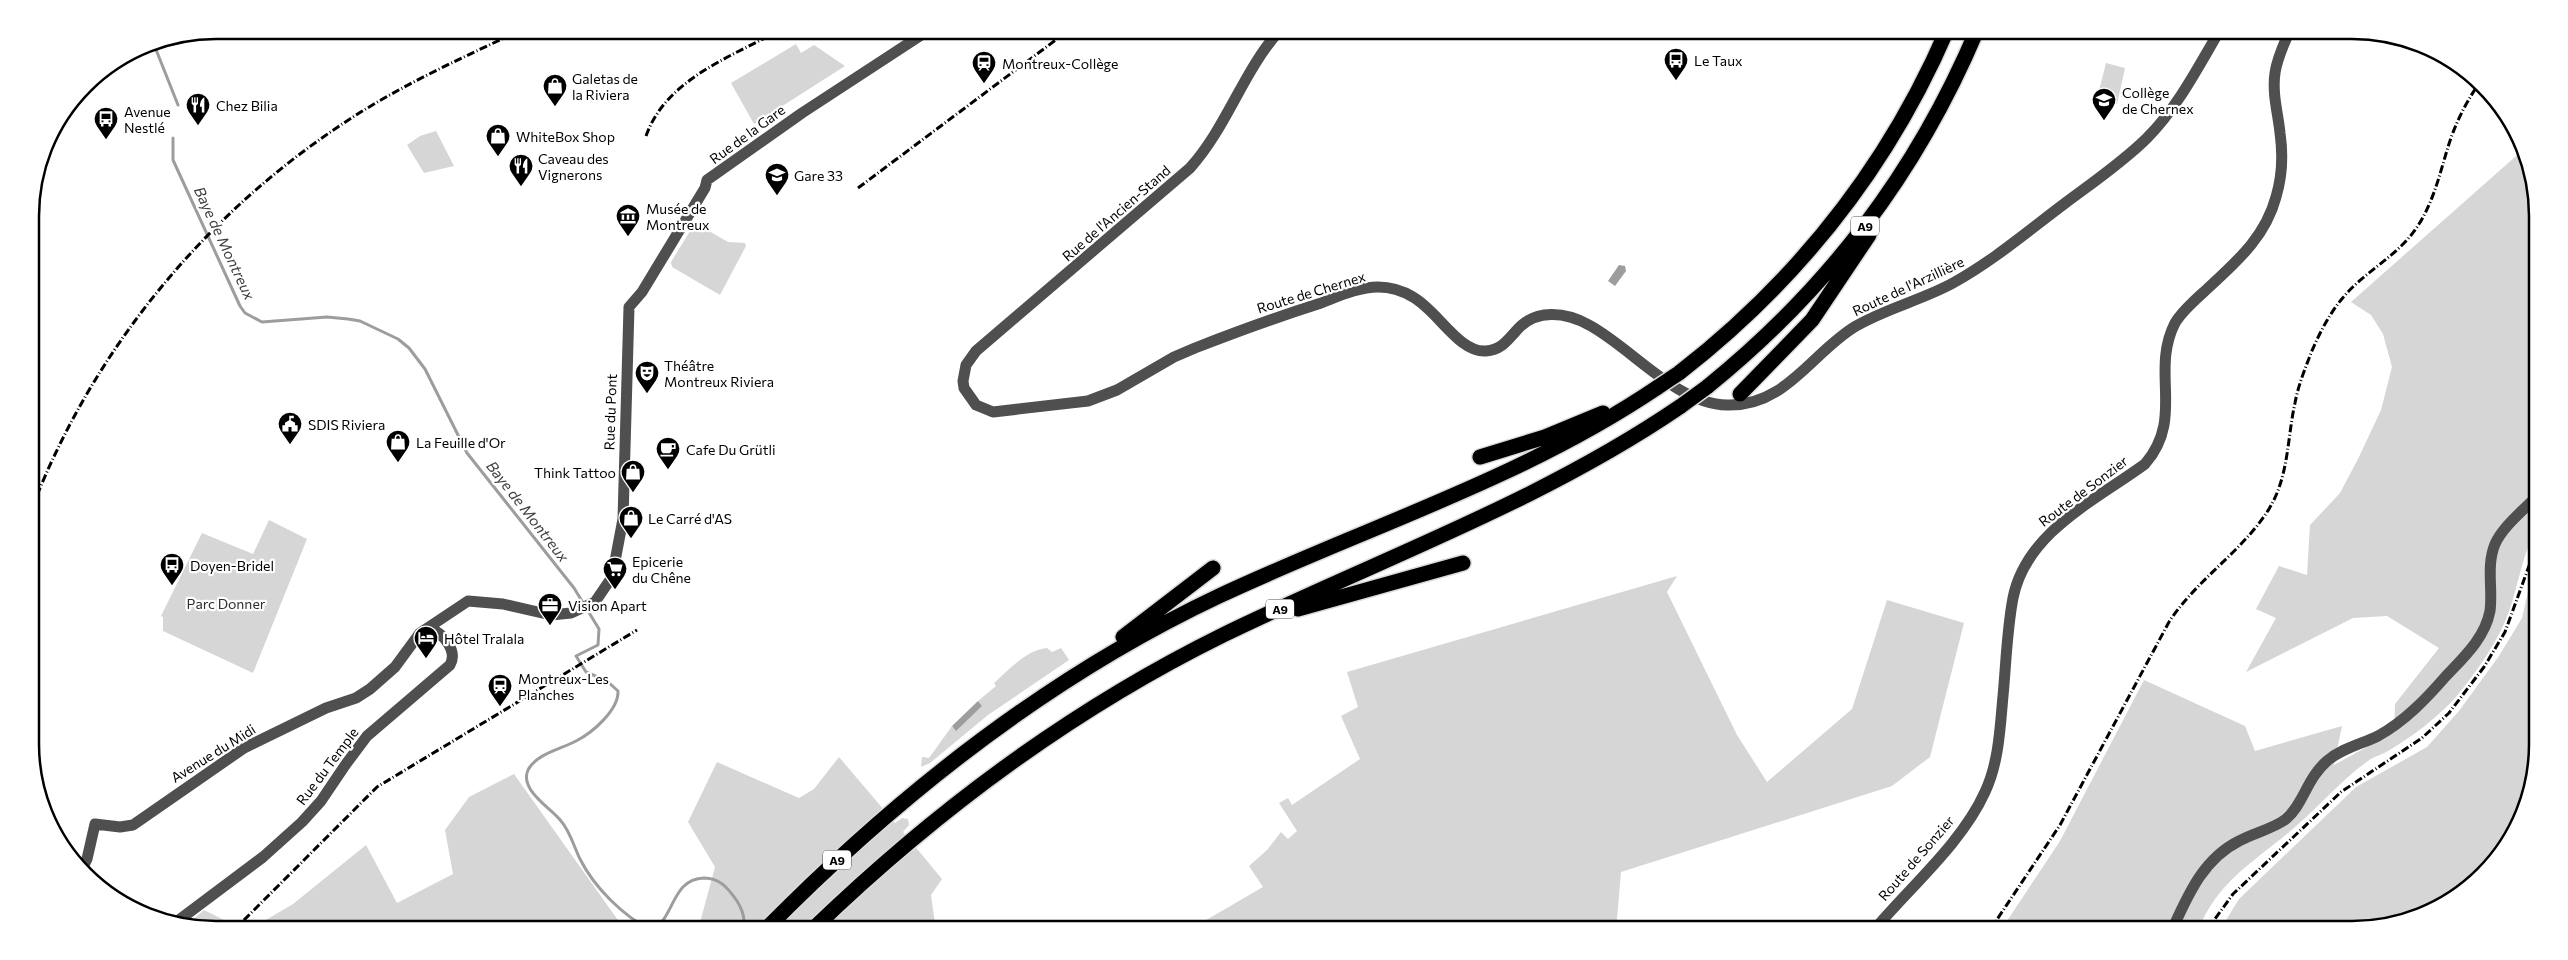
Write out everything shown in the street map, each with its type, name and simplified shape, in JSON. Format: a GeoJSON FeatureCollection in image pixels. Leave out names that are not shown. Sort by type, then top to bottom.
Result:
{"type":"FeatureCollection","features":[{"type":"Feature","properties":{"kind":"highway","name":"A9"},"geometry":{"type":"LineString","coordinates":[[774,921],[836,861],[912,793],[967,750],[1057,686],[1175,618],[1284,567],[1511,470],[1592,429],[1678,372],[1751,311],[1824,234],[1893,137],[1922,84],[1943,39]]}},
{"type":"Feature","properties":{"kind":"highway","name":"A9"},"geometry":{"type":"LineString","coordinates":[[822,921],[900,849],[1001,770],[1079,717],[1160,669],[1253,621],[1522,499],[1615,449],[1707,387],[1759,344],[1800,303],[1846,251],[1896,184],[1946,97],[1973,39]]}},
{"type":"Feature","properties":{"kind":"highway"},"geometry":{"type":"LineString","coordinates":[[1740,394],[1792,342],[1825,302],[1858,253],[1896,184]]}},
{"type":"Feature","properties":{"kind":"highway"},"geometry":{"type":"LineString","coordinates":[[1480,457],[1545,437],[1655,386]]}},
{"type":"Feature","properties":{"kind":"highway"},"geometry":{"type":"LineString","coordinates":[[1253,621],[1463,563]]}},
{"type":"Feature","properties":{"kind":"highway"},"geometry":{"type":"LineString","coordinates":[[1057,686],[1213,568]]}},
{"type":"Feature","properties":{"kind":"street","name":"Rue de la Gare"},"geometry":{"type":"LineString","coordinates":[[629,307],[642,292],[705,188],[707,180],[802,113],[915,39]]}},
{"type":"Feature","properties":{"kind":"street","name":"Rue de l'Ancien-Stand"},"geometry":{"type":"LineString","coordinates":[[971,400],[963,381],[966,366],[976,351],[1190,168],[1205,150],[1259,57],[1273,39]]}},
{"type":"Feature","properties":{"kind":"street","name":"Route de l'Arzillière"},"geometry":{"type":"LineString","coordinates":[[1655,386],[1684,391],[1712,404],[1743,404],[1772,396],[1787,386],[1854,327],[1877,315],[1930,295],[1985,264],[2134,149],[2168,114],[2214,39]]}},
{"type":"Feature","properties":{"kind":"street","name":"Route de Sonzier"},"geometry":{"type":"LineString","coordinates":[[1882,921],[1961,831],[1986,792],[1998,744],[2013,597],[2029,561],[2039,544],[2055,529],[2145,464],[2156,451],[2166,420],[2164,353],[2176,322],[2199,296],[2252,245],[2268,221],[2277,196],[2282,163],[2274,89],[2277,62],[2286,39]]}},
{"type":"Feature","properties":{"kind":"street","name":"Route de Chernex"},"geometry":{"type":"LineString","coordinates":[[971,400],[982,409],[992,412],[1088,402],[1117,390],[1174,357],[1195,348],[1366,288],[1381,287],[1397,290],[1414,298],[1435,314],[1461,343],[1471,349],[1490,350],[1503,345],[1527,321],[1549,314],[1568,316],[1609,337],[1655,386]]}},
{"type":"Feature","properties":{"kind":"street","name":"Rue du Pont"},"geometry":{"type":"LineString","coordinates":[[429,629],[464,603],[473,600],[503,604],[551,615],[572,613],[593,603],[608,586],[612,577],[623,519],[629,307]]}},
{"type":"Feature","properties":{"kind":"street"},"geometry":{"type":"LineString","coordinates":[[2176,921],[2193,884],[2222,852],[2233,844],[2287,818],[2296,808],[2314,774],[2322,766],[2335,756],[2377,736],[2401,721],[2473,646],[2487,622],[2490,610],[2491,564],[2496,543],[2503,532],[2529,504]]}},
{"type":"Feature","properties":{"kind":"street","name":"Rue du Temple"},"geometry":{"type":"LineString","coordinates":[[182,918],[263,857],[302,822],[321,801],[367,736],[419,693],[452,661],[452,652],[443,637],[429,629]]}},
{"type":"Feature","properties":{"kind":"street","name":"Avenue du Midi"},"geometry":{"type":"LineString","coordinates":[[85,863],[95,824],[120,826],[134,824],[244,748],[326,708],[356,698],[386,677],[420,633],[429,629]]}},
{"type":"Feature","properties":{"kind":"green space"},"geometry":{"type":"Polygon","coordinates":[[[796,44],[801,53],[814,45],[845,66],[754,124],[731,83],[796,44]]]}},
{"type":"Feature","properties":{"kind":"green space"},"geometry":{"type":"Polygon","coordinates":[[[2106,63],[2125,68],[2117,104],[2097,99],[2106,63]]]}},
{"type":"Feature","properties":{"kind":"green space"},"geometry":{"type":"Polygon","coordinates":[[[436,131],[454,166],[424,173],[407,145],[420,136],[436,131]]]}},
{"type":"Feature","properties":{"kind":"green space"},"geometry":{"type":"Polygon","coordinates":[[[2518,154],[2526,181],[2529,204],[2529,545],[2509,612],[2494,643],[2469,680],[2449,705],[2406,740],[2370,759],[2358,768],[2295,827],[2240,872],[2217,897],[2202,921],[2007,921],[2060,841],[2144,680],[2245,726],[2255,751],[2342,726],[2334,765],[2394,732],[2395,704],[2439,648],[2387,616],[2353,618],[2246,672],[2276,618],[2256,609],[2279,566],[2307,575],[2310,525],[2340,493],[2381,410],[2392,367],[2383,334],[2371,315],[2351,302],[2518,154]]]}},
{"type":"Feature","properties":{"kind":"green space"},"geometry":{"type":"Polygon","coordinates":[[[695,223],[728,242],[745,243],[746,246],[720,295],[672,267],[671,262],[695,223]]]}},
{"type":"Feature","properties":{"kind":"green space","name":"Parc Donner"},"geometry":{"type":"Polygon","coordinates":[[[269,520],[307,539],[253,673],[163,631],[163,617],[161,616],[202,533],[253,554],[269,520]]]}},
{"type":"Feature","properties":{"kind":"green space"},"geometry":{"type":"Polygon","coordinates":[[[1677,576],[1667,592],[1737,735],[1767,782],[1852,709],[1887,600],[1964,623],[1930,757],[1892,786],[1621,872],[1617,921],[1204,921],[1263,887],[1249,866],[1267,850],[1281,832],[1288,839],[1297,831],[1279,803],[1288,798],[1292,805],[1360,759],[1341,716],[1358,707],[1347,672],[1677,576]]]}},
{"type":"Feature","properties":{"kind":"green space"},"geometry":{"type":"Polygon","coordinates":[[[2529,587],[2528,768],[2520,801],[2511,823],[2500,843],[2478,870],[2441,898],[2420,908],[2387,918],[2364,921],[2226,921],[2239,899],[2356,787],[2427,747],[2459,711],[2499,656],[2522,618],[2529,587]]]}},
{"type":"Feature","properties":{"kind":"green space"},"geometry":{"type":"Polygon","coordinates":[[[1047,648],[1052,652],[1061,648],[1069,660],[988,715],[930,763],[921,767],[922,757],[929,758],[952,726],[956,730],[982,706],[978,701],[996,686],[994,683],[1032,652],[1047,648]]]}},
{"type":"Feature","properties":{"kind":"green space"},"geometry":{"type":"Polygon","coordinates":[[[839,757],[895,823],[902,818],[908,819],[909,825],[903,832],[942,879],[931,895],[935,921],[700,921],[715,867],[688,822],[717,762],[799,798],[814,789],[839,757]]]}},
{"type":"Feature","properties":{"kind":"green space"},"geometry":{"type":"Polygon","coordinates":[[[514,774],[619,921],[264,921],[293,904],[366,845],[397,903],[453,874],[445,830],[469,797],[514,774]]]}},
{"type":"Feature","properties":{"kind":"green space"},"geometry":{"type":"Polygon","coordinates":[[[204,910],[226,921],[204,921],[193,920],[204,910]]]}},
{"type":"Feature","properties":{"kind":"shaded area"},"geometry":{"type":"Polygon","coordinates":[[[1619,265],[1625,266],[1626,271],[1615,286],[1608,281],[1619,265]]]}},
{"type":"Feature","properties":{"kind":"shaded area"},"geometry":{"type":"Polygon","coordinates":[[[978,701],[982,706],[956,731],[952,726],[978,701]]]}},
{"type":"Feature","properties":{"kind":"waterway","name":"Baye de Montreux"},"geometry":{"type":"LineString","coordinates":[[156,49],[178,105]]}},
{"type":"Feature","properties":{"kind":"waterway","name":"Baye de Montreux"},"geometry":{"type":"LineString","coordinates":[[173,138],[173,160],[240,306],[245,313],[262,322],[327,317],[360,321],[398,339],[409,348],[425,369],[467,453],[574,588],[599,629],[598,645],[576,656],[586,672],[607,681],[618,691],[614,706],[597,727],[576,741],[549,752],[532,764],[526,777],[528,785],[537,798],[564,825],[580,859],[593,880],[610,900],[636,921]]}},
{"type":"Feature","properties":{"kind":"waterway","name":"Baye de Montreux"},"geometry":{"type":"LineString","coordinates":[[662,921],[680,891],[694,880],[704,878],[715,880],[727,888],[739,904],[744,921]]}},
{"type":"Feature","properties":{"kind":"railway"},"geometry":{"type":"LineString","coordinates":[[39,492],[58,449],[88,392],[123,338],[161,287],[204,239],[250,195],[300,154],[353,117],[414,82],[502,39]]}},
{"type":"Feature","properties":{"kind":"railway"},"geometry":{"type":"LineString","coordinates":[[646,136],[655,116],[668,99],[684,85],[721,60],[762,39]]}},
{"type":"Feature","properties":{"kind":"railway"},"geometry":{"type":"LineString","coordinates":[[858,188],[1057,39]]}},
{"type":"Feature","properties":{"kind":"railway"},"geometry":{"type":"LineString","coordinates":[[1996,921],[2060,825],[2169,622],[2193,592],[2246,539],[2269,509],[2276,496],[2284,470],[2298,390],[2320,334],[2335,307],[2348,291],[2406,242],[2419,224],[2433,196],[2451,138],[2466,105],[2476,88]]}},
{"type":"Feature","properties":{"kind":"railway"},"geometry":{"type":"LineString","coordinates":[[2214,921],[2233,894],[2341,792],[2422,738],[2449,713],[2484,667],[2505,632],[2529,566]]}},
{"type":"Feature","properties":{"kind":"railway"},"geometry":{"type":"LineString","coordinates":[[243,921],[377,787],[637,630]]}},
{"type":"Feature","properties":{"kind":"place","name":"Le Taux"},"geometry":{"type":"Point","coordinates":[1676,81]}},
{"type":"Feature","properties":{"kind":"place","name":"Montreux-Collège"},"geometry":{"type":"Point","coordinates":[984,84]}},
{"type":"Feature","properties":{"kind":"place","name":"Galetas de la Riviera"},"geometry":{"type":"Point","coordinates":[555,107]}},
{"type":"Feature","properties":{"kind":"place","name":"Collège de Chernex"},"geometry":{"type":"Point","coordinates":[2104,121]}},
{"type":"Feature","properties":{"kind":"place","name":"Chez Bilia"},"geometry":{"type":"Point","coordinates":[198,126]}},
{"type":"Feature","properties":{"kind":"place","name":"Avenue Nestlé"},"geometry":{"type":"Point","coordinates":[106,140]}},
{"type":"Feature","properties":{"kind":"place","name":"WhiteBox Shop"},"geometry":{"type":"Point","coordinates":[498,157]}},
{"type":"Feature","properties":{"kind":"place","name":"Caveau des Vignerons"},"geometry":{"type":"Point","coordinates":[521,187]}},
{"type":"Feature","properties":{"kind":"place","name":"Gare 33"},"geometry":{"type":"Point","coordinates":[777,196]}},
{"type":"Feature","properties":{"kind":"place","name":"Musée de Montreux"},"geometry":{"type":"Point","coordinates":[628,237]}},
{"type":"Feature","properties":{"kind":"place","name":"Théâtre Montreux Riviera"},"geometry":{"type":"Point","coordinates":[647,394]}},
{"type":"Feature","properties":{"kind":"place","name":"SDIS Riviera"},"geometry":{"type":"Point","coordinates":[290,445]}},
{"type":"Feature","properties":{"kind":"place","name":"La Feuille d'Or"},"geometry":{"type":"Point","coordinates":[398,463]}},
{"type":"Feature","properties":{"kind":"place","name":"Cafe Du Grütli"},"geometry":{"type":"Point","coordinates":[668,470]}},
{"type":"Feature","properties":{"kind":"place","name":"Think Tattoo"},"geometry":{"type":"Point","coordinates":[633,493]}},
{"type":"Feature","properties":{"kind":"place","name":"Le Carré d'AS"},"geometry":{"type":"Point","coordinates":[631,539]}},
{"type":"Feature","properties":{"kind":"place","name":"Doyen-Bridel"},"geometry":{"type":"Point","coordinates":[172,586]}},
{"type":"Feature","properties":{"kind":"place","name":"Epicerie du Chêne"},"geometry":{"type":"Point","coordinates":[615,590]}},
{"type":"Feature","properties":{"kind":"place","name":"Vision Apart"},"geometry":{"type":"Point","coordinates":[550,626]}},
{"type":"Feature","properties":{"kind":"place","name":"Hôtel Tralala"},"geometry":{"type":"Point","coordinates":[426,659]}},
{"type":"Feature","properties":{"kind":"place","name":"Montreux-Les Planches"},"geometry":{"type":"Point","coordinates":[500,707]}}]}
